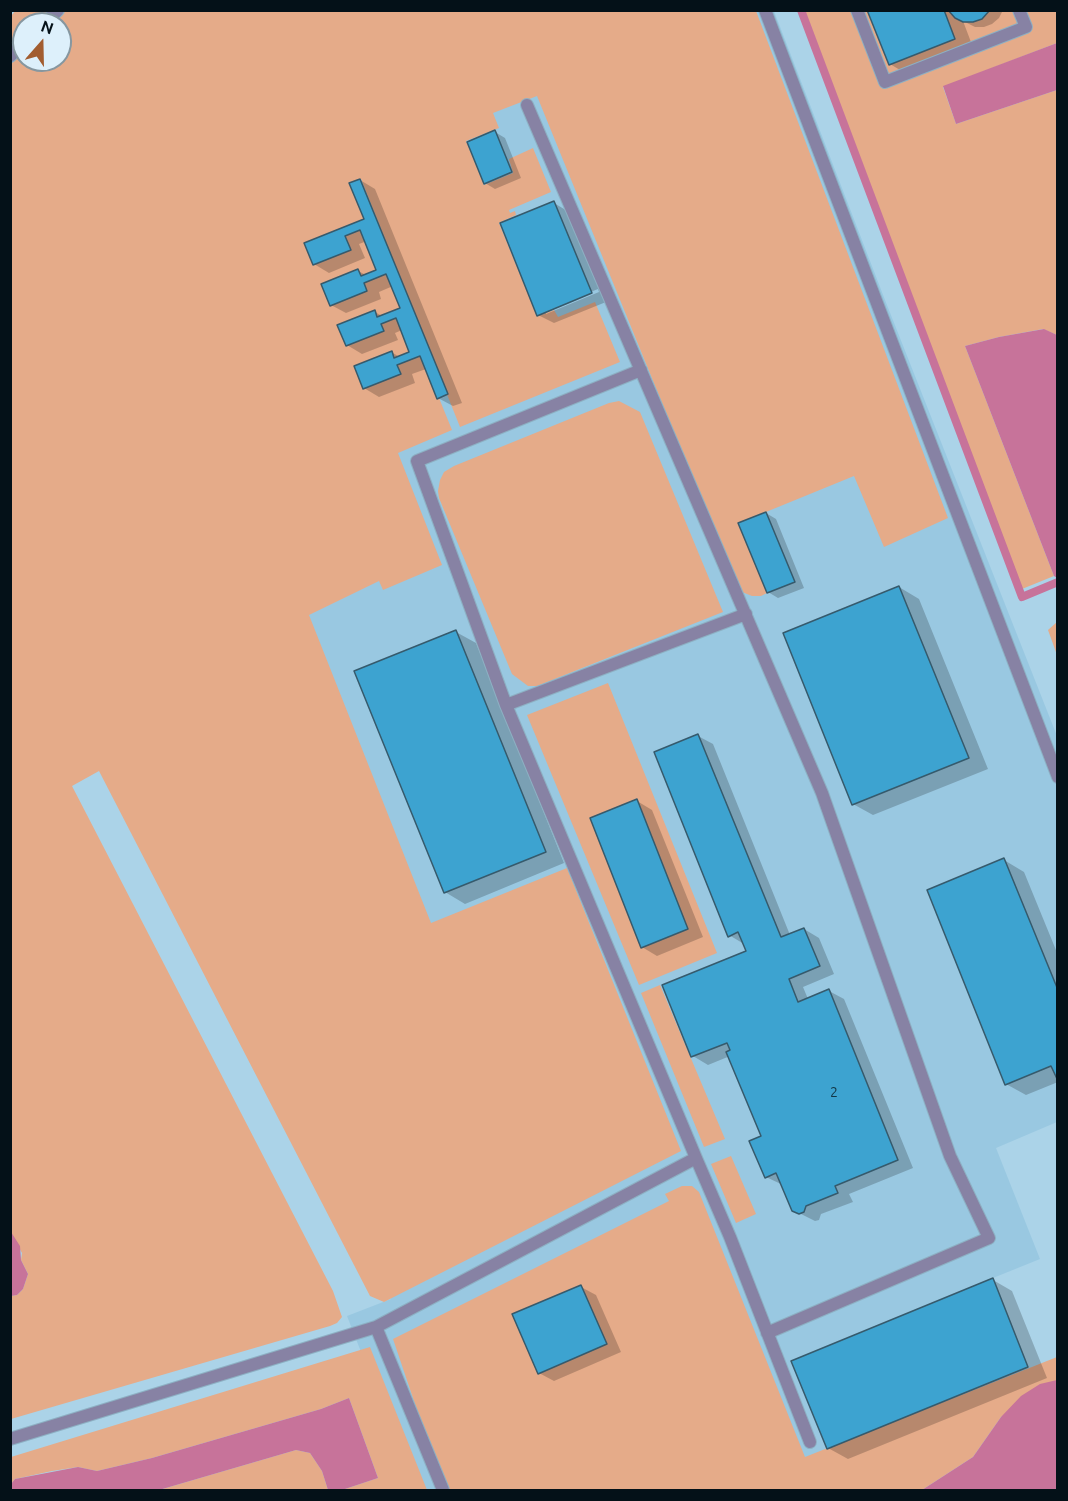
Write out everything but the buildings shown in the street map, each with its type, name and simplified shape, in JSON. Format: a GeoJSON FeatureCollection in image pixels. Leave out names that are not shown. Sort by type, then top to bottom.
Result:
{"type":"FeatureCollection","features":[{"type":"Feature","properties":{"kind":"lane"},"geometry":{"type":"LineString","coordinates":[[765,10],[1058,777]]}},
{"type":"Feature","properties":{"kind":"lane"},"geometry":{"type":"LineString","coordinates":[[857,10],[885,82],[1026,27],[1019,10]]}},
{"type":"Feature","properties":{"kind":"lane"},"geometry":{"type":"LineString","coordinates":[[527,105],[822,793],[950,1156],[989,1238],[767,1333]]}},
{"type":"Feature","properties":{"kind":"lane"},"geometry":{"type":"LineString","coordinates":[[641,370],[417,461],[506,705],[730,1237],[810,1442]]}},
{"type":"Feature","properties":{"kind":"lane"},"geometry":{"type":"LineString","coordinates":[[506,705],[746,614]]}},
{"type":"Feature","properties":{"kind":"lane"},"geometry":{"type":"LineString","coordinates":[[10,1439],[376,1327],[696,1158]]}},
{"type":"Feature","properties":{"kind":"lane"},"geometry":{"type":"LineString","coordinates":[[376,1327],[442,1491]]}},
{"type":"Feature","properties":{"kind":"shaded area"},"geometry":{"type":"Polygon","coordinates":[[[16,10],[756,11],[948,518],[884,547],[854,476],[739,523],[767,593],[752,596],[737,587],[537,96],[493,113],[499,128],[466,141],[484,185],[513,173],[509,159],[533,148],[551,192],[509,210],[510,213],[515,211],[516,215],[499,223],[537,316],[554,310],[558,317],[595,302],[620,362],[460,427],[361,179],[350,183],[452,430],[398,453],[442,565],[383,590],[379,581],[309,615],[431,923],[567,868],[681,1151],[384,1302],[370,1296],[99,771],[72,786],[333,1291],[342,1317],[330,1326],[11,1419],[10,1296],[17,1295],[23,1289],[28,1274],[21,1260],[22,1253],[10,1232],[11,16],[12,72],[72,72],[72,12],[14,12],[16,10]]]}},
{"type":"Feature","properties":{"kind":"shaded area"},"geometry":{"type":"Polygon","coordinates":[[[47,10],[774,11],[1057,736],[1057,1122],[996,1148],[1040,1259],[993,1278],[1034,1382],[767,1490],[415,1490],[347,1316],[391,1299],[19,72],[72,72],[72,12],[49,12],[47,10]]]}},
{"type":"Feature","properties":{"kind":"shaded area"},"geometry":{"type":"Polygon","coordinates":[[[805,11],[1057,11],[1057,43],[943,87],[956,124],[1057,90],[1057,335],[1043,329],[965,346],[1054,576],[1022,589],[805,11]]]}},
{"type":"Feature","properties":{"kind":"shaded area"},"geometry":{"type":"Polygon","coordinates":[[[1057,43],[1057,90],[956,124],[943,86],[1057,43]]]}},
{"type":"Feature","properties":{"kind":"shaded area"},"geometry":{"type":"Polygon","coordinates":[[[1044,329],[1057,335],[1057,578],[1054,576],[965,346],[1044,329]]]}},
{"type":"Feature","properties":{"kind":"shaded area"},"geometry":{"type":"Polygon","coordinates":[[[619,401],[640,412],[723,612],[537,686],[528,686],[512,674],[439,498],[440,480],[444,472],[454,466],[609,403],[619,401]]]}},
{"type":"Feature","properties":{"kind":"shaded area"},"geometry":{"type":"Polygon","coordinates":[[[1057,622],[1057,655],[1048,630],[1057,622]]]}},
{"type":"Feature","properties":{"kind":"shaded area"},"geometry":{"type":"Polygon","coordinates":[[[608,683],[717,953],[639,985],[527,715],[608,683]]]}},
{"type":"Feature","properties":{"kind":"shaded area"},"geometry":{"type":"Polygon","coordinates":[[[660,985],[725,1139],[704,1147],[641,993],[660,985]]]}},
{"type":"Feature","properties":{"kind":"shaded area"},"geometry":{"type":"Polygon","coordinates":[[[731,1156],[756,1214],[736,1223],[711,1164],[731,1156]]]}},
{"type":"Feature","properties":{"kind":"shaded area"},"geometry":{"type":"Polygon","coordinates":[[[682,1186],[692,1186],[699,1192],[805,1457],[1057,1357],[1057,1380],[1001,1417],[973,1457],[922,1490],[448,1490],[433,1457],[393,1339],[669,1201],[665,1194],[682,1186]]]}},
{"type":"Feature","properties":{"kind":"shaded area"},"geometry":{"type":"Polygon","coordinates":[[[11,1232],[20,1246],[21,1260],[28,1274],[23,1289],[17,1295],[11,1296],[11,1232]]]}},
{"type":"Feature","properties":{"kind":"shaded area"},"geometry":{"type":"Polygon","coordinates":[[[370,1347],[427,1490],[342,1490],[378,1478],[349,1398],[321,1409],[152,1458],[97,1471],[78,1467],[52,1471],[15,1479],[11,1484],[11,1457],[370,1347]]]}},
{"type":"Feature","properties":{"kind":"shaded area"},"geometry":{"type":"Polygon","coordinates":[[[1057,1380],[1057,1490],[922,1490],[973,1457],[1001,1417],[1021,1396],[1040,1384],[1057,1380]]]}},
{"type":"Feature","properties":{"kind":"shaded area"},"geometry":{"type":"Polygon","coordinates":[[[349,1398],[378,1478],[342,1490],[328,1490],[322,1471],[310,1453],[296,1450],[159,1490],[11,1490],[11,1484],[15,1479],[78,1467],[97,1471],[152,1458],[321,1409],[349,1398]]]}},
{"type":"Feature","properties":{"kind":"shaded area"},"geometry":{"type":"Polygon","coordinates":[[[296,1450],[310,1453],[322,1471],[328,1490],[159,1490],[296,1450]]]}},
{"type":"Feature","properties":{"kind":"waterway"},"geometry":{"type":"LineString","coordinates":[[801,10],[1022,597],[1058,582]]}}]}
